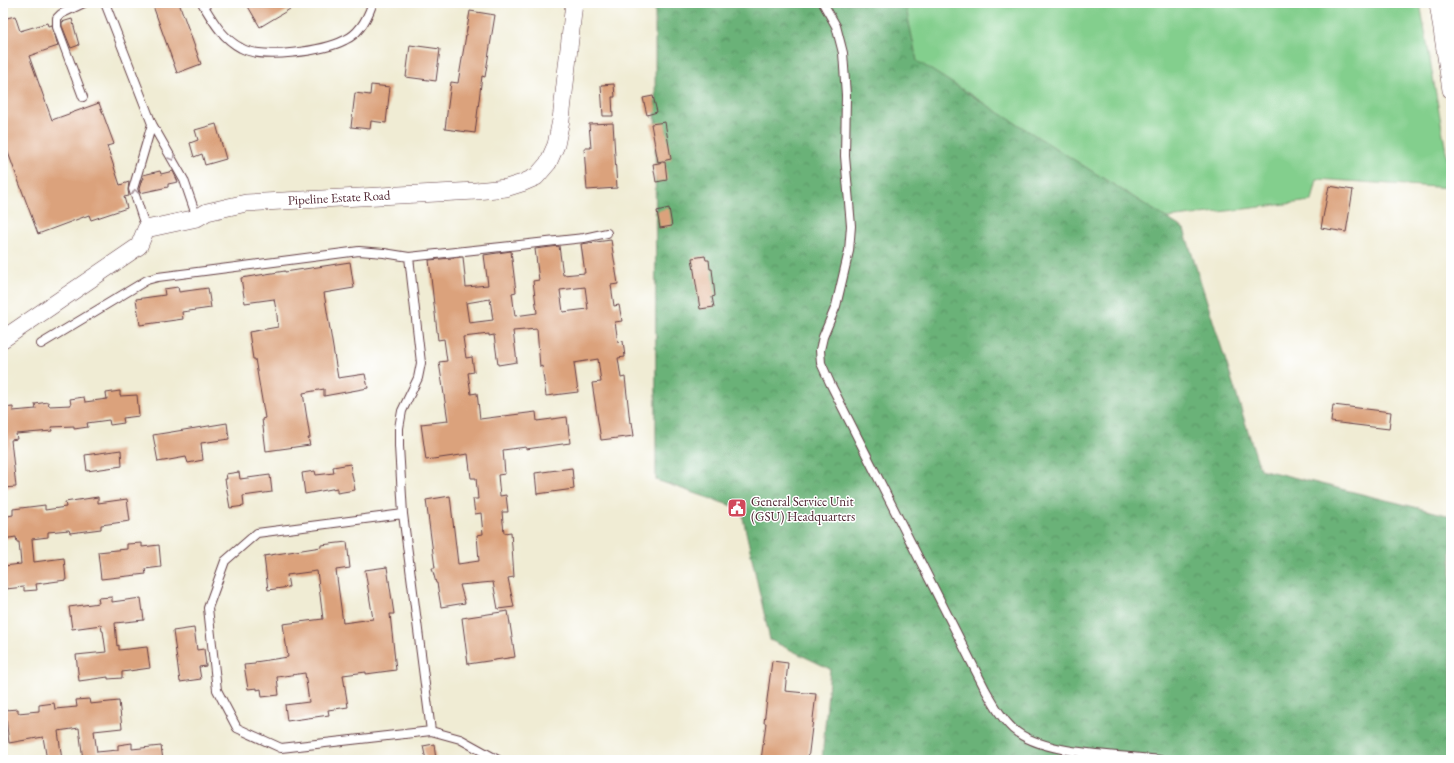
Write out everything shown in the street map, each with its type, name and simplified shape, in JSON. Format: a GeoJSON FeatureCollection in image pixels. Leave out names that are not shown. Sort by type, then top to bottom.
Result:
{"type":"FeatureCollection","features":[{"type":"Feature","properties":{"kind":"street","name":"Pipeline Estate Road"},"geometry":{"type":"LineString","coordinates":[[146,229],[197,218],[207,212],[246,203],[476,191],[506,188],[536,177],[548,162],[556,145],[561,120],[574,3]]}},
{"type":"Feature","properties":{"kind":"street"},"geometry":{"type":"LineString","coordinates":[[1438,3],[1446,27],[1451,90]]}},
{"type":"Feature","properties":{"kind":"street"},"geometry":{"type":"LineString","coordinates":[[3,340],[139,246],[146,229]]}},
{"type":"Feature","properties":{"kind":"lane"},"geometry":{"type":"LineString","coordinates":[[83,97],[57,27],[57,18],[61,14],[84,3]]}},
{"type":"Feature","properties":{"kind":"lane"},"geometry":{"type":"LineString","coordinates":[[105,3],[152,124],[184,180],[197,218]]}},
{"type":"Feature","properties":{"kind":"lane"},"geometry":{"type":"LineString","coordinates":[[202,3],[219,31],[229,41],[242,49],[266,54],[308,50],[346,40],[358,30],[366,20],[372,3]]}},
{"type":"Feature","properties":{"kind":"lane"},"geometry":{"type":"LineString","coordinates":[[823,3],[836,26],[843,53],[846,95],[844,156],[851,226],[849,251],[836,306],[823,338],[820,350],[821,363],[985,689],[999,712],[1014,729],[1035,741],[1077,752],[1160,760]]}},
{"type":"Feature","properties":{"kind":"lane"},"geometry":{"type":"LineString","coordinates":[[146,229],[133,189],[152,124]]}},
{"type":"Feature","properties":{"kind":"lane"},"geometry":{"type":"LineString","coordinates":[[41,344],[147,280],[158,277],[359,251],[409,257],[584,238],[607,233]]}},
{"type":"Feature","properties":{"kind":"lane"},"geometry":{"type":"LineString","coordinates":[[409,257],[421,364],[418,378],[402,411],[399,428],[403,514],[431,731]]}},
{"type":"Feature","properties":{"kind":"lane"},"geometry":{"type":"LineString","coordinates":[[403,514],[257,533],[225,561],[208,608],[217,690],[237,728],[281,748],[431,731],[460,739],[498,760]]}},
{"type":"Feature","properties":{"kind":"green space"},"geometry":{"type":"Polygon","coordinates":[[[655,3],[905,3],[917,61],[1184,229],[1260,469],[1451,516],[1451,760],[1048,760],[1029,754],[1028,760],[822,760],[830,669],[770,640],[741,509],[656,480],[655,3]]]}},
{"type":"Feature","properties":{"kind":"green space"},"geometry":{"type":"Polygon","coordinates":[[[845,3],[1420,3],[1451,180],[1451,188],[1317,179],[1312,201],[895,250],[845,3]]]}},
{"type":"Feature","properties":{"kind":"building"},"geometry":{"type":"Polygon","coordinates":[[[152,3],[179,3],[201,64],[177,73],[152,3]]]}},
{"type":"Feature","properties":{"kind":"building"},"geometry":{"type":"Polygon","coordinates":[[[246,3],[300,3],[260,27],[246,3]]]}},
{"type":"Feature","properties":{"kind":"building"},"geometry":{"type":"Polygon","coordinates":[[[470,11],[495,15],[485,77],[482,76],[475,133],[445,129],[451,82],[458,83],[470,11]]]}},
{"type":"Feature","properties":{"kind":"building"},"geometry":{"type":"Polygon","coordinates":[[[15,16],[20,31],[47,23],[48,26],[52,25],[58,46],[29,56],[52,120],[99,103],[114,144],[107,146],[120,185],[129,182],[129,196],[124,197],[127,208],[91,220],[89,215],[38,234],[3,139],[3,129],[7,128],[3,116],[3,19],[15,16]]]}},
{"type":"Feature","properties":{"kind":"building"},"geometry":{"type":"Polygon","coordinates":[[[72,19],[79,45],[71,48],[62,26],[62,22],[72,19]]]}},
{"type":"Feature","properties":{"kind":"building"},"geometry":{"type":"Polygon","coordinates":[[[410,45],[440,49],[436,81],[406,77],[410,45]]]}},
{"type":"Feature","properties":{"kind":"building"},"geometry":{"type":"Polygon","coordinates":[[[614,84],[615,97],[612,97],[613,116],[603,116],[601,85],[614,84]]]}},
{"type":"Feature","properties":{"kind":"building"},"geometry":{"type":"Polygon","coordinates":[[[371,85],[390,87],[386,123],[371,121],[370,129],[351,127],[355,93],[370,95],[371,85]]]}},
{"type":"Feature","properties":{"kind":"building"},"geometry":{"type":"Polygon","coordinates":[[[653,96],[657,112],[647,115],[643,98],[653,96]]]}},
{"type":"Feature","properties":{"kind":"building"},"geometry":{"type":"Polygon","coordinates":[[[665,122],[671,159],[658,162],[651,124],[665,122]]]}},
{"type":"Feature","properties":{"kind":"building"},"geometry":{"type":"Polygon","coordinates":[[[613,123],[617,188],[587,190],[584,148],[591,148],[589,124],[613,123]]]}},
{"type":"Feature","properties":{"kind":"building"},"geometry":{"type":"Polygon","coordinates":[[[216,124],[226,159],[205,165],[202,154],[194,157],[190,143],[198,140],[195,130],[216,124]]]}},
{"type":"Feature","properties":{"kind":"building"},"geometry":{"type":"Polygon","coordinates":[[[665,162],[667,180],[656,182],[653,164],[665,162]]]}},
{"type":"Feature","properties":{"kind":"building"},"geometry":{"type":"Polygon","coordinates":[[[160,171],[161,174],[173,171],[178,182],[168,184],[168,187],[140,193],[139,189],[142,179],[144,179],[143,175],[160,171]]]}},
{"type":"Feature","properties":{"kind":"building"},"geometry":{"type":"Polygon","coordinates":[[[1329,186],[1353,190],[1346,232],[1321,228],[1329,186]]]}},
{"type":"Feature","properties":{"kind":"building"},"geometry":{"type":"Polygon","coordinates":[[[669,208],[672,226],[660,228],[657,211],[669,208]]]}},
{"type":"Feature","properties":{"kind":"building"},"geometry":{"type":"Polygon","coordinates":[[[611,240],[618,284],[611,285],[614,306],[619,305],[622,321],[615,322],[618,342],[623,341],[625,357],[618,358],[621,378],[625,377],[630,423],[632,422],[634,436],[601,440],[592,383],[601,382],[598,359],[574,363],[578,392],[546,396],[542,366],[540,367],[537,329],[513,331],[517,362],[498,365],[494,335],[489,336],[489,334],[463,337],[466,358],[472,357],[474,372],[468,373],[471,394],[477,393],[480,419],[536,412],[537,421],[567,417],[570,443],[526,449],[526,447],[503,450],[505,474],[498,475],[500,496],[506,495],[508,512],[502,512],[504,533],[511,532],[514,577],[508,578],[514,607],[498,609],[493,582],[460,585],[465,603],[441,607],[437,583],[432,568],[435,568],[426,500],[450,496],[458,564],[479,561],[477,535],[483,534],[481,513],[475,514],[473,499],[478,499],[476,478],[471,478],[468,454],[426,460],[421,424],[448,421],[439,362],[447,361],[444,339],[438,340],[429,260],[463,257],[466,287],[488,285],[484,255],[511,251],[516,292],[512,293],[515,316],[537,313],[533,281],[539,280],[535,249],[559,246],[563,275],[585,273],[581,244],[611,240]],[[585,287],[560,290],[563,312],[588,309],[585,287]],[[490,299],[466,303],[469,323],[493,320],[490,299]]]}},
{"type":"Feature","properties":{"kind":"building"},"geometry":{"type":"Polygon","coordinates":[[[705,256],[706,260],[709,260],[710,269],[712,269],[715,296],[712,297],[714,307],[700,309],[692,258],[705,256]]]}},
{"type":"Feature","properties":{"kind":"building"},"geometry":{"type":"Polygon","coordinates":[[[350,262],[354,288],[324,293],[338,378],[365,374],[368,388],[324,396],[324,389],[303,393],[310,445],[266,451],[262,419],[265,418],[249,332],[278,327],[277,315],[274,299],[245,303],[241,278],[350,262]]]}},
{"type":"Feature","properties":{"kind":"building"},"geometry":{"type":"Polygon","coordinates":[[[178,287],[179,292],[208,288],[211,308],[182,312],[183,319],[140,325],[136,299],[165,295],[164,289],[178,287]]]}},
{"type":"Feature","properties":{"kind":"building"},"geometry":{"type":"Polygon","coordinates":[[[120,391],[120,396],[137,395],[139,416],[123,418],[124,423],[110,425],[109,420],[87,423],[88,427],[74,429],[74,426],[51,427],[52,431],[16,434],[17,439],[11,440],[16,487],[3,488],[3,408],[13,407],[13,411],[36,409],[35,404],[48,402],[49,406],[71,405],[70,399],[84,397],[85,402],[107,399],[106,393],[120,391]]]}},
{"type":"Feature","properties":{"kind":"building"},"geometry":{"type":"Polygon","coordinates":[[[1333,405],[1391,412],[1389,429],[1331,422],[1333,405]]]}},
{"type":"Feature","properties":{"kind":"building"},"geometry":{"type":"Polygon","coordinates":[[[227,423],[229,439],[201,443],[203,460],[188,463],[186,457],[158,462],[153,435],[227,423]]]}},
{"type":"Feature","properties":{"kind":"building"},"geometry":{"type":"Polygon","coordinates":[[[121,450],[122,466],[87,471],[85,455],[121,450]]]}},
{"type":"Feature","properties":{"kind":"building"},"geometry":{"type":"Polygon","coordinates":[[[350,464],[355,490],[337,493],[337,488],[305,494],[302,473],[315,471],[316,475],[334,473],[333,467],[350,464]]]}},
{"type":"Feature","properties":{"kind":"building"},"geometry":{"type":"Polygon","coordinates":[[[572,468],[574,489],[537,494],[535,473],[572,468]]]}},
{"type":"Feature","properties":{"kind":"building"},"geometry":{"type":"Polygon","coordinates":[[[239,472],[240,479],[270,475],[272,492],[243,496],[244,506],[230,508],[225,479],[227,479],[226,474],[239,472]]]}},
{"type":"Feature","properties":{"kind":"building"},"geometry":{"type":"Polygon","coordinates":[[[98,497],[98,503],[127,499],[130,521],[101,525],[101,529],[70,533],[69,530],[48,532],[48,537],[32,539],[34,562],[64,558],[66,580],[36,584],[37,590],[24,591],[24,587],[6,589],[4,566],[21,564],[19,542],[17,542],[16,537],[3,539],[3,517],[13,515],[13,509],[45,505],[45,510],[66,507],[65,502],[98,497]]]}},
{"type":"Feature","properties":{"kind":"building"},"geometry":{"type":"Polygon","coordinates":[[[347,542],[350,568],[336,570],[343,623],[373,619],[365,570],[387,567],[394,614],[390,614],[396,670],[343,675],[348,707],[328,710],[329,715],[287,721],[285,705],[309,702],[305,673],[277,677],[279,695],[262,697],[261,689],[248,689],[244,665],[288,657],[283,624],[323,619],[317,571],[287,575],[289,587],[268,590],[264,556],[321,547],[321,545],[347,542]]]}},
{"type":"Feature","properties":{"kind":"building"},"geometry":{"type":"Polygon","coordinates":[[[142,543],[142,547],[159,545],[161,567],[145,569],[146,574],[101,579],[98,552],[127,549],[127,544],[142,543]]]}},
{"type":"Feature","properties":{"kind":"building"},"geometry":{"type":"Polygon","coordinates":[[[112,597],[112,602],[141,598],[144,620],[115,623],[117,646],[119,645],[119,650],[147,647],[150,668],[122,672],[122,678],[108,679],[108,677],[79,681],[76,655],[106,652],[101,625],[72,629],[69,607],[99,603],[98,598],[112,597]]]}},
{"type":"Feature","properties":{"kind":"building"},"geometry":{"type":"Polygon","coordinates":[[[508,611],[515,657],[468,664],[462,618],[508,611]]]}},
{"type":"Feature","properties":{"kind":"building"},"geometry":{"type":"Polygon","coordinates":[[[194,628],[197,650],[204,649],[206,666],[199,667],[201,679],[180,682],[173,631],[194,628]]]}},
{"type":"Feature","properties":{"kind":"building"},"geometry":{"type":"Polygon","coordinates":[[[772,661],[788,663],[785,691],[816,694],[808,760],[761,760],[772,661]]]}},
{"type":"Feature","properties":{"kind":"building"},"geometry":{"type":"Polygon","coordinates":[[[89,699],[90,704],[119,701],[122,728],[94,731],[97,752],[118,750],[118,745],[132,743],[132,749],[161,746],[163,760],[83,760],[79,728],[58,731],[62,760],[47,760],[43,737],[9,743],[5,710],[18,709],[18,713],[39,711],[39,705],[54,703],[55,709],[77,707],[76,700],[89,699]]]}},
{"type":"Feature","properties":{"kind":"building"},"geometry":{"type":"Polygon","coordinates":[[[434,744],[436,760],[426,760],[423,746],[434,744]]]}},
{"type":"Feature","properties":{"kind":"place","name":"General Service Unit (GSU) Headquarters"},"geometry":{"type":"Point","coordinates":[737,508]}}]}
